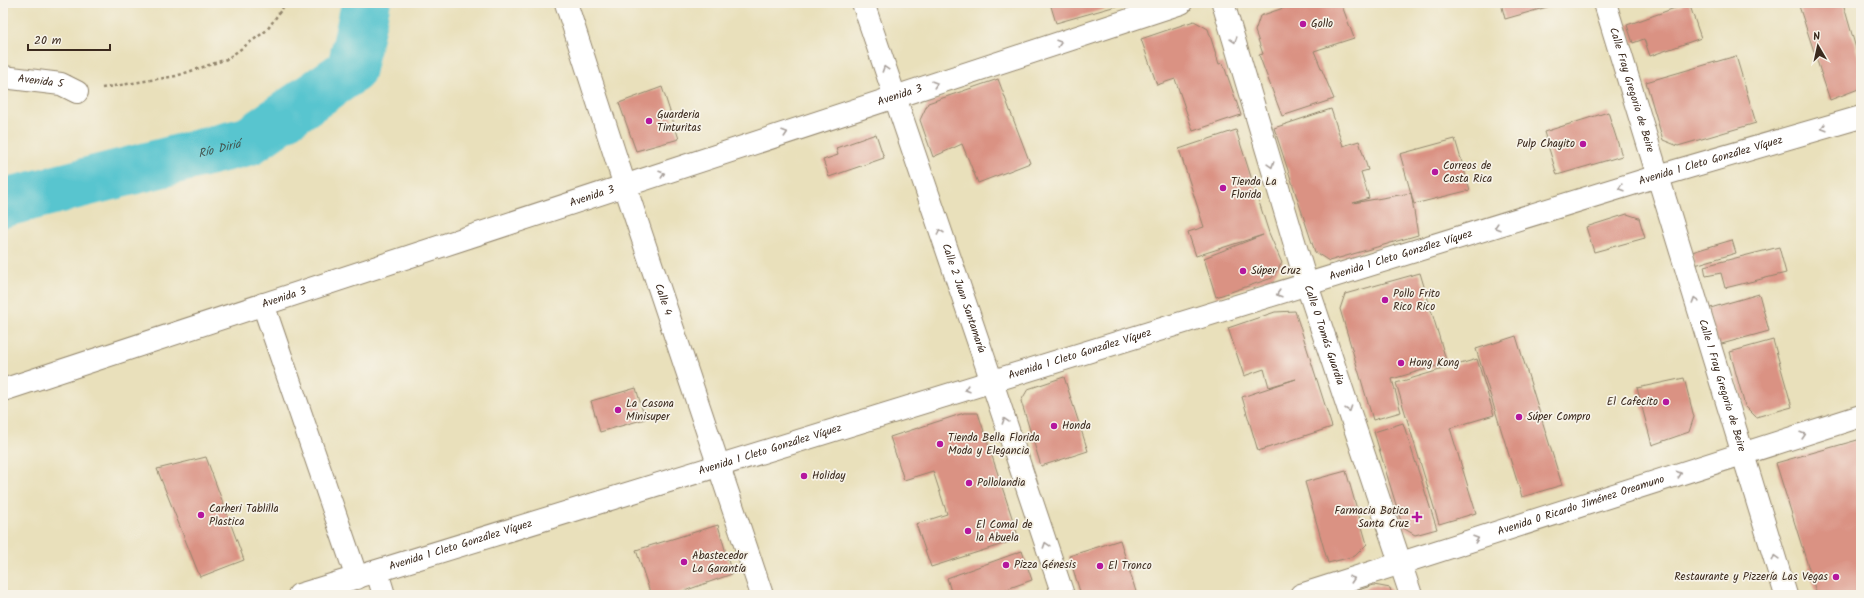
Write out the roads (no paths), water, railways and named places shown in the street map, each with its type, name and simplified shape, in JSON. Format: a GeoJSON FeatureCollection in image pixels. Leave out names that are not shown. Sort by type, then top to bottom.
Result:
{"type":"FeatureCollection","features":[{"type":"Feature","properties":{"kind":"street","name":"Calle 4"},"geometry":{"type":"LineString","coordinates":[[566,3],[625,186],[762,595]]}},
{"type":"Feature","properties":{"kind":"street","name":"Calle 2 Juan Santamaría"},"geometry":{"type":"LineString","coordinates":[[863,3],[1063,595]]}},
{"type":"Feature","properties":{"kind":"street","name":"Avenida 3"},"geometry":{"type":"LineString","coordinates":[[3,390],[1181,3]]}},
{"type":"Feature","properties":{"kind":"street","name":"Calle 0 Tomás Guardia"},"geometry":{"type":"LineString","coordinates":[[1223,3],[1307,286],[1411,595]]}},
{"type":"Feature","properties":{"kind":"street","name":"Calle Fray Gregorio de Beire"},"geometry":{"type":"LineString","coordinates":[[1606,3],[1658,176]]}},
{"type":"Feature","properties":{"kind":"street","name":"Avenida 5"},"geometry":{"type":"LineString","coordinates":[[3,77],[61,84],[77,92]]}},
{"type":"Feature","properties":{"kind":"street","name":"Avenida 1 Cleto González Víquez"},"geometry":{"type":"LineString","coordinates":[[299,595],[1307,286],[1658,176],[1861,118]]}},
{"type":"Feature","properties":{"kind":"street","name":"Calle 1 Fray Gregorio de Beire"},"geometry":{"type":"LineString","coordinates":[[1658,176],[1786,595]]}},
{"type":"Feature","properties":{"kind":"street"},"geometry":{"type":"LineString","coordinates":[[263,304],[367,575],[384,595]]}},
{"type":"Feature","properties":{"kind":"street","name":"Avenida 0 Ricardo Jiménez Oreamuno"},"geometry":{"type":"LineString","coordinates":[[1301,595],[1861,416]]}},
{"type":"Feature","properties":{"kind":"waterway","name":"Río Diriá"},"geometry":{"type":"LineString","coordinates":[[3,203],[249,141],[351,70],[366,3]]}},
{"type":"Feature","properties":{"kind":"place","name":"Gollo"},"geometry":{"type":"Point","coordinates":[1303,24]}},
{"type":"Feature","properties":{"kind":"place","name":"Guarderia Tinturitas"},"geometry":{"type":"Point","coordinates":[649,121]}},
{"type":"Feature","properties":{"kind":"place","name":"Pulp Chayito"},"geometry":{"type":"Point","coordinates":[1583,144]}},
{"type":"Feature","properties":{"kind":"place","name":"Correos de Costa Rica"},"geometry":{"type":"Point","coordinates":[1435,172]}},
{"type":"Feature","properties":{"kind":"place","name":"Tienda La Florida"},"geometry":{"type":"Point","coordinates":[1223,188]}},
{"type":"Feature","properties":{"kind":"place","name":"Súper Cruz"},"geometry":{"type":"Point","coordinates":[1243,271]}},
{"type":"Feature","properties":{"kind":"place","name":"Pollo Frito Rico Rico"},"geometry":{"type":"Point","coordinates":[1385,300]}},
{"type":"Feature","properties":{"kind":"place","name":"Hong Kong"},"geometry":{"type":"Point","coordinates":[1401,363]}},
{"type":"Feature","properties":{"kind":"place","name":"El Cafecito"},"geometry":{"type":"Point","coordinates":[1666,402]}},
{"type":"Feature","properties":{"kind":"place","name":"La Casona Minisuper"},"geometry":{"type":"Point","coordinates":[618,410]}},
{"type":"Feature","properties":{"kind":"place","name":"Súper Compro"},"geometry":{"type":"Point","coordinates":[1519,417]}},
{"type":"Feature","properties":{"kind":"place","name":"Honda"},"geometry":{"type":"Point","coordinates":[1054,426]}},
{"type":"Feature","properties":{"kind":"place","name":"Tienda Bella Florida Moda y Elegancia"},"geometry":{"type":"Point","coordinates":[940,444]}},
{"type":"Feature","properties":{"kind":"place","name":"Holiday"},"geometry":{"type":"Point","coordinates":[804,476]}},
{"type":"Feature","properties":{"kind":"place","name":"Pollolandia"},"geometry":{"type":"Point","coordinates":[969,483]}},
{"type":"Feature","properties":{"kind":"place","name":"Carheri Tablilla Plastica"},"geometry":{"type":"Point","coordinates":[201,515]}},
{"type":"Feature","properties":{"kind":"place","name":"Farmacia Botica Santa Cruz"},"geometry":{"type":"Point","coordinates":[1417,517]}},
{"type":"Feature","properties":{"kind":"place","name":"El Comal de la Abuela"},"geometry":{"type":"Point","coordinates":[968,531]}},
{"type":"Feature","properties":{"kind":"place","name":"Abastecedor La Garantía"},"geometry":{"type":"Point","coordinates":[684,562]}},
{"type":"Feature","properties":{"kind":"place","name":"Pizza Génesis"},"geometry":{"type":"Point","coordinates":[1006,565]}},
{"type":"Feature","properties":{"kind":"place","name":"El Tronco"},"geometry":{"type":"Point","coordinates":[1100,566]}},
{"type":"Feature","properties":{"kind":"place","name":"Restaurante y Pizzería Las Vegas"},"geometry":{"type":"Point","coordinates":[1836,577]}}]}
